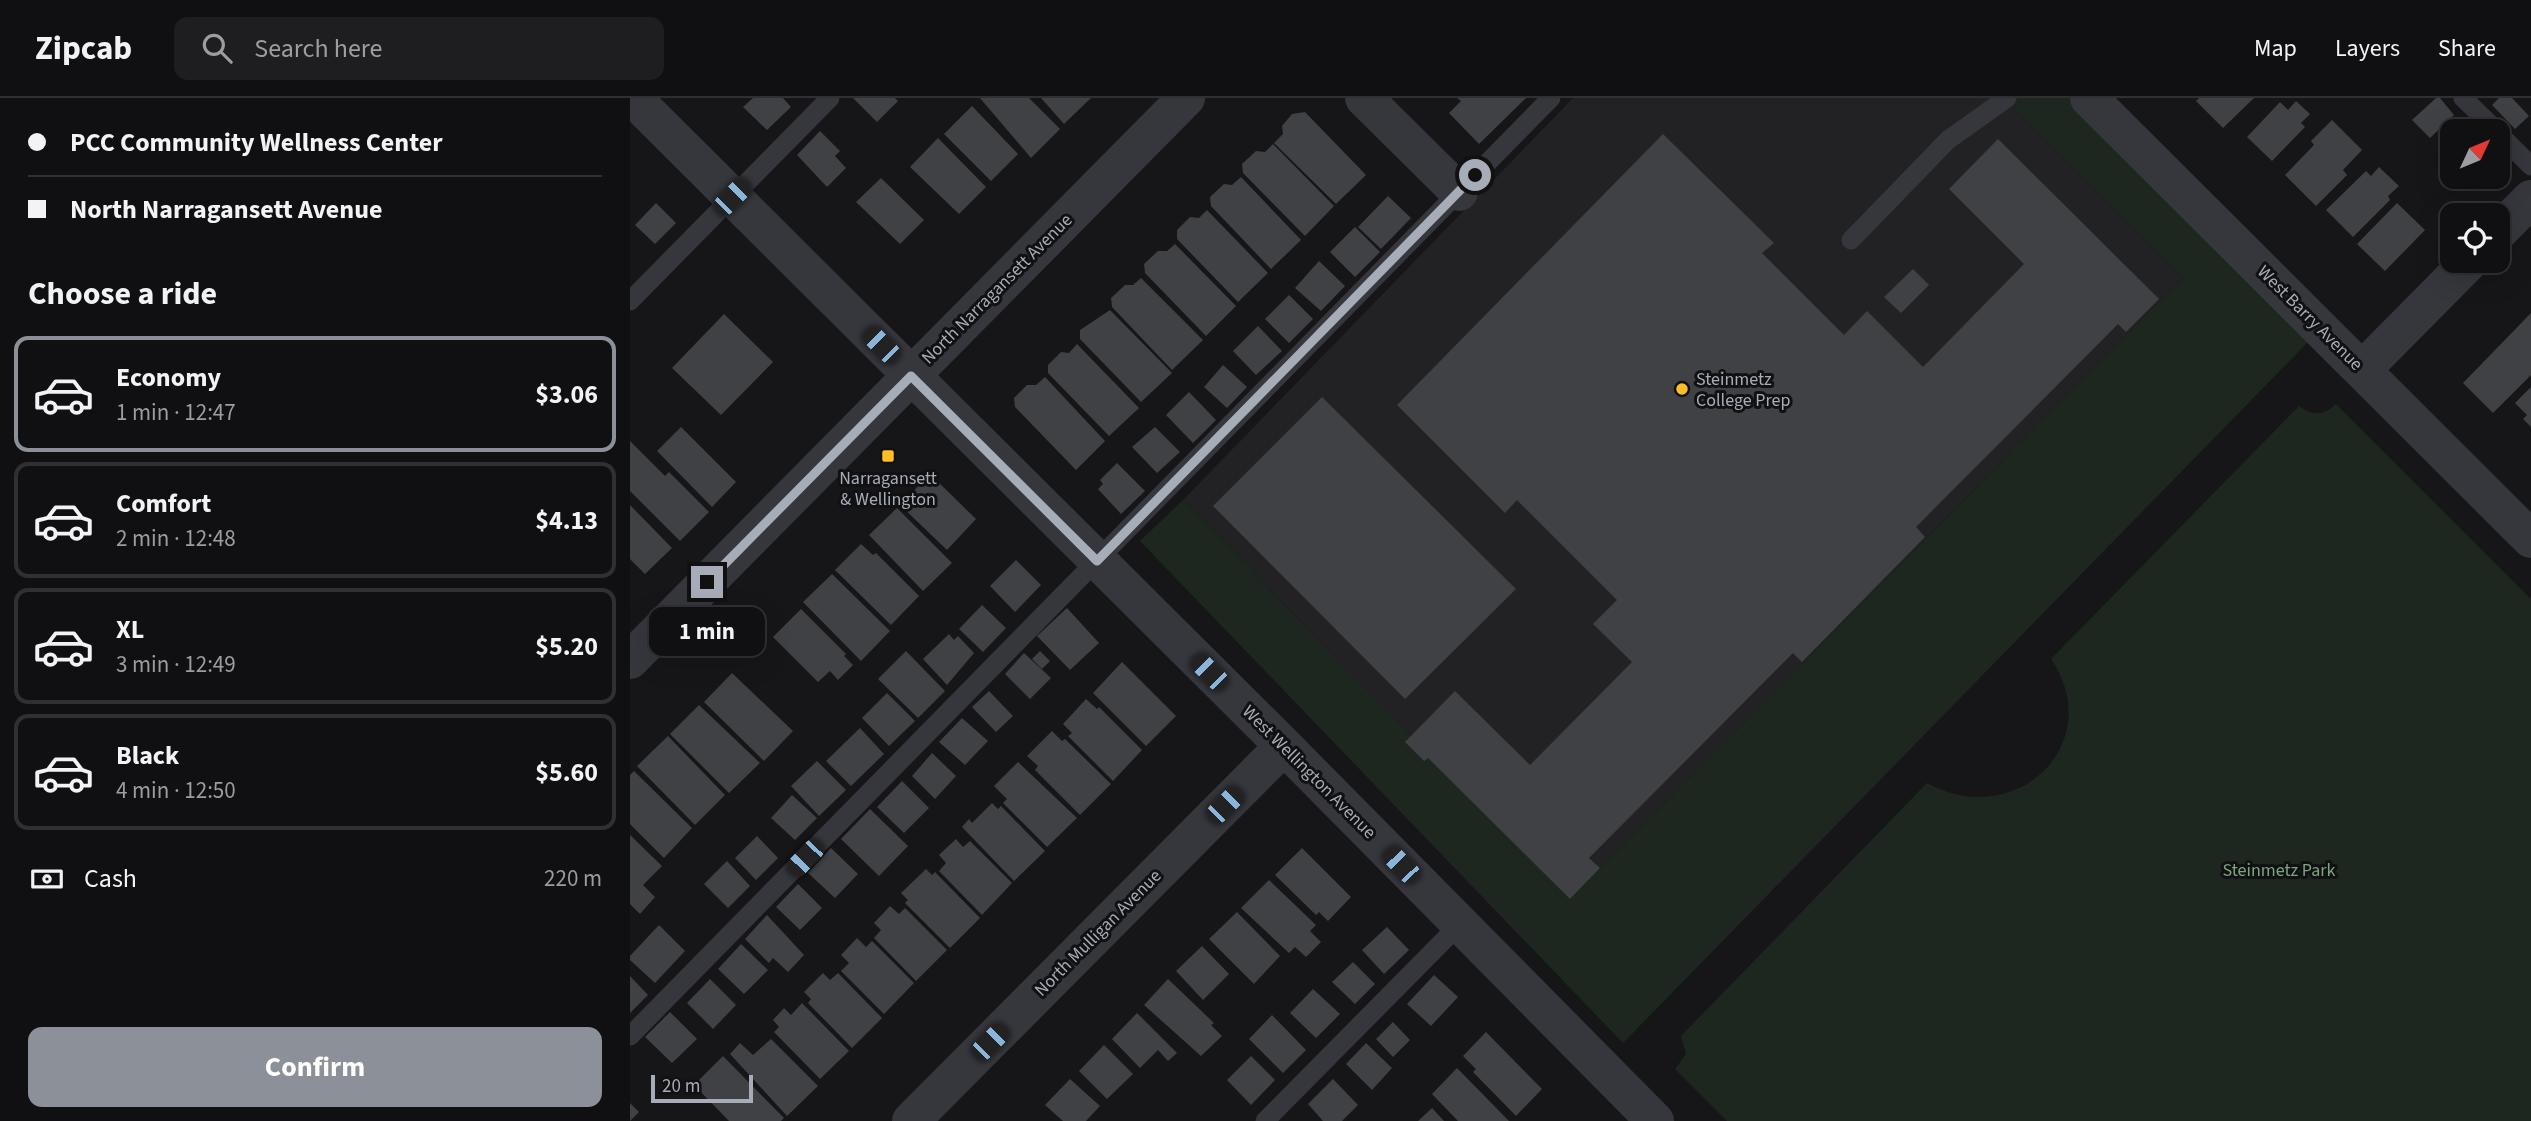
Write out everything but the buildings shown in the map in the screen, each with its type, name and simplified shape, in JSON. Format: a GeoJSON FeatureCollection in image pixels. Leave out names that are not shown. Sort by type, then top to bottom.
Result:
{"type":"FeatureCollection","features":[{"type":"Feature","properties":{"kind":"street","name":"West Wellington Avenue"},"geometry":{"type":"LineString","coordinates":[[633,98],[1284,746],[1460,924],[1640,1116]]}},
{"type":"Feature","properties":{"kind":"street","name":"North Narragansett Avenue"},"geometry":{"type":"LineString","coordinates":[[630,660],[1186,98]]}},
{"type":"Feature","properties":{"kind":"street"},"geometry":{"type":"LineString","coordinates":[[1364,98],[1459,192]]}},
{"type":"Feature","properties":{"kind":"street","name":"West Barry Avenue"},"geometry":{"type":"LineString","coordinates":[[2089,98],[2531,539]]}},
{"type":"Feature","properties":{"kind":"street"},"geometry":{"type":"LineString","coordinates":[[2510,220],[2531,199]]}},
{"type":"Feature","properties":{"kind":"street"},"geometry":{"type":"LineString","coordinates":[[2362,370],[2458,273]]}},
{"type":"Feature","properties":{"kind":"street","name":"North Mulligan Avenue"},"geometry":{"type":"LineString","coordinates":[[911,1121],[1284,746]]}},
{"type":"Feature","properties":{"kind":"lane"},"geometry":{"type":"LineString","coordinates":[[630,301],[830,98]]}},
{"type":"Feature","properties":{"kind":"lane"},"geometry":{"type":"LineString","coordinates":[[630,1036],[1551,98]]}},
{"type":"Feature","properties":{"kind":"lane"},"geometry":{"type":"LineString","coordinates":[[1852,240],[1948,140],[2007,98]]}},
{"type":"Feature","properties":{"kind":"lane"},"geometry":{"type":"LineString","coordinates":[[2463,98],[2484,119]]}},
{"type":"Feature","properties":{"kind":"lane"},"geometry":{"type":"LineString","coordinates":[[2510,145],[2531,166]]}},
{"type":"Feature","properties":{"kind":"lane"},"geometry":{"type":"LineString","coordinates":[[1265,1121],[1460,924]]}},
{"type":"Feature","properties":{"kind":"shaded area","name":"Steinmetz College Prep"},"geometry":{"type":"Polygon","coordinates":[[[1573,98],[2004,98],[2183,278],[1570,899],[1183,500],[1573,98]]]}},
{"type":"Feature","properties":{"kind":"green space"},"geometry":{"type":"Polygon","coordinates":[[[2004,98],[2073,98],[2312,338],[1623,1043],[1140,541],[1183,500],[1570,899],[2183,278],[2004,98]]]}},
{"type":"Feature","properties":{"kind":"green space","name":"Steinmetz Park"},"geometry":{"type":"Polygon","coordinates":[[[2336,404],[2531,599],[2531,1121],[1727,1121],[1675,1069],[1686,1054],[1681,1036],[1927,783],[1960,795],[1992,796],[2020,787],[2044,771],[2060,748],[2068,721],[2066,690],[2051,659],[2299,406],[2309,412],[2318,413],[2327,411],[2336,404]]]}},
{"type":"Feature","properties":{"kind":"place","name":"Steinmetz College Prep"},"geometry":{"type":"Point","coordinates":[1682,389]}},
{"type":"Feature","properties":{"kind":"place","name":"Narragansett & Wellington"},"geometry":{"type":"Point","coordinates":[888,456]}},
{"type":"Feature","properties":{"kind":"route"},"geometry":{"type":"LineString","coordinates":[[707,582],[911,376],[1097,561],[1475,175]]}}]}
